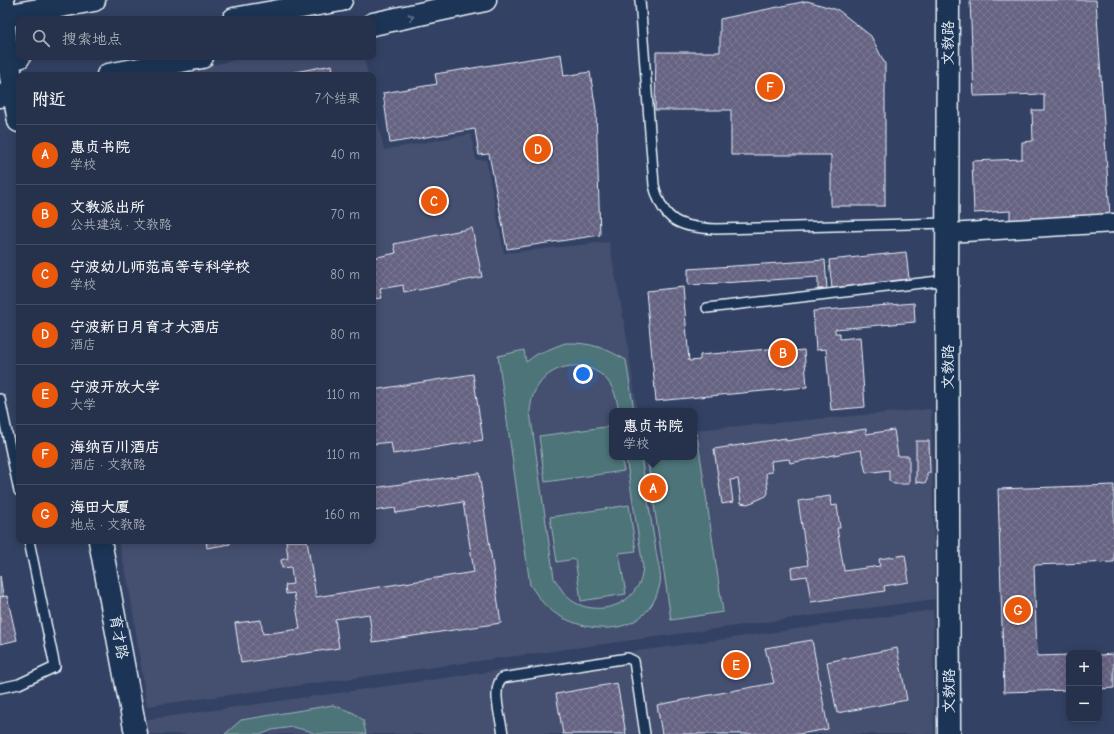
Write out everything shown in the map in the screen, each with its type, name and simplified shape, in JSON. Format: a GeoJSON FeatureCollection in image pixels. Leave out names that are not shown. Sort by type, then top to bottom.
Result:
{"type":"FeatureCollection","features":[{"type":"Feature","properties":{"kind":"street"},"geometry":{"type":"LineString","coordinates":[[16,93],[14,74],[2,11],[29,10],[94,0]]}},
{"type":"Feature","properties":{"kind":"street"},"geometry":{"type":"LineString","coordinates":[[251,16],[341,0]]}},
{"type":"Feature","properties":{"kind":"street"},"geometry":{"type":"LineString","coordinates":[[376,24],[409,18],[485,0]]}},
{"type":"Feature","properties":{"kind":"street","name":"文教路"},"geometry":{"type":"LineString","coordinates":[[948,0],[947,280],[949,734]]}},
{"type":"Feature","properties":{"kind":"street"},"geometry":{"type":"LineString","coordinates":[[124,72],[186,60]]}},
{"type":"Feature","properties":{"kind":"street"},"geometry":{"type":"LineString","coordinates":[[948,228],[1114,223]]}},
{"type":"Feature","properties":{"kind":"street","name":"育才路"},"geometry":{"type":"LineString","coordinates":[[101,544],[136,734]]}},
{"type":"Feature","properties":{"kind":"lane"},"geometry":{"type":"LineString","coordinates":[[640,0],[654,185],[657,199],[664,211],[674,220],[684,225],[697,228],[716,229],[948,228]]}},
{"type":"Feature","properties":{"kind":"lane"},"geometry":{"type":"LineString","coordinates":[[707,308],[947,280]]}},
{"type":"Feature","properties":{"kind":"lane"},"geometry":{"type":"LineString","coordinates":[[0,399],[16,476]]}},
{"type":"Feature","properties":{"kind":"lane"},"geometry":{"type":"LineString","coordinates":[[0,688],[19,684],[55,667],[30,544]]}},
{"type":"Feature","properties":{"kind":"lane"},"geometry":{"type":"LineString","coordinates":[[503,734],[496,690],[498,681],[502,678],[628,658],[634,661],[645,734]]}},
{"type":"Feature","properties":{"kind":"shaded area"},"geometry":{"type":"Polygon","coordinates":[[[235,60],[365,60],[367,72],[177,72],[235,60]]]}},
{"type":"Feature","properties":{"kind":"shaded area"},"geometry":{"type":"Polygon","coordinates":[[[376,114],[384,150],[471,134],[476,160],[486,160],[504,253],[609,242],[625,327],[637,408],[609,408],[609,460],[697,460],[697,430],[931,409],[935,599],[147,706],[129,586],[119,544],[376,544],[376,114]]]}},
{"type":"Feature","properties":{"kind":"shaded area"},"geometry":{"type":"Polygon","coordinates":[[[933,610],[934,734],[144,734],[143,720],[933,610]]]}},
{"type":"Feature","properties":{"kind":"green space"},"geometry":{"type":"Polygon","coordinates":[[[565,343],[574,343],[597,347],[626,360],[634,408],[618,408],[612,387],[599,373],[581,366],[571,366],[552,372],[544,378],[534,392],[530,412],[554,578],[566,595],[571,600],[579,604],[596,608],[614,606],[629,597],[640,582],[643,567],[626,460],[641,460],[660,572],[660,584],[653,602],[643,615],[629,623],[614,628],[597,628],[580,625],[564,618],[549,609],[530,585],[498,356],[524,350],[526,362],[537,354],[565,343]]]}},
{"type":"Feature","properties":{"kind":"green space"},"geometry":{"type":"Polygon","coordinates":[[[609,426],[609,460],[622,460],[624,471],[545,482],[539,436],[609,426]]]}},
{"type":"Feature","properties":{"kind":"green space"},"geometry":{"type":"Polygon","coordinates":[[[697,434],[723,612],[671,620],[647,460],[697,460],[697,434]]]}},
{"type":"Feature","properties":{"kind":"green space"},"geometry":{"type":"Polygon","coordinates":[[[629,505],[636,551],[619,553],[626,594],[581,601],[575,559],[557,562],[550,517],[629,505]]]}},
{"type":"Feature","properties":{"kind":"green space"},"geometry":{"type":"Polygon","coordinates":[[[333,705],[354,713],[363,720],[366,734],[315,734],[293,727],[272,730],[263,734],[225,734],[241,720],[333,705]]]}},
{"type":"Feature","properties":{"kind":"building"},"geometry":{"type":"Polygon","coordinates":[[[970,0],[1096,0],[1110,216],[1010,223],[1010,211],[974,213],[972,161],[1022,159],[1022,142],[1033,141],[1032,110],[1044,110],[1044,94],[974,96],[970,0]]]}},
{"type":"Feature","properties":{"kind":"building"},"geometry":{"type":"Polygon","coordinates":[[[807,1],[838,10],[871,36],[885,64],[885,206],[831,206],[831,155],[731,155],[731,110],[655,110],[656,52],[720,52],[720,19],[807,1]]]}},
{"type":"Feature","properties":{"kind":"building"},"geometry":{"type":"Polygon","coordinates":[[[561,54],[564,76],[590,72],[596,110],[600,235],[507,249],[489,154],[479,155],[475,129],[390,143],[383,93],[437,84],[435,74],[561,54]]]}},
{"type":"Feature","properties":{"kind":"building"},"geometry":{"type":"Polygon","coordinates":[[[332,65],[333,72],[295,72],[332,65]]]}},
{"type":"Feature","properties":{"kind":"building"},"geometry":{"type":"Polygon","coordinates":[[[472,228],[482,277],[404,293],[403,285],[380,289],[382,298],[376,299],[376,257],[396,253],[394,244],[472,228]]]}},
{"type":"Feature","properties":{"kind":"building"},"geometry":{"type":"Polygon","coordinates":[[[906,252],[909,279],[832,288],[829,260],[906,252]]]}},
{"type":"Feature","properties":{"kind":"building"},"geometry":{"type":"Polygon","coordinates":[[[825,260],[827,289],[818,289],[818,277],[688,285],[688,269],[825,260]]]}},
{"type":"Feature","properties":{"kind":"building"},"geometry":{"type":"Polygon","coordinates":[[[683,287],[689,361],[700,360],[700,355],[791,347],[792,351],[804,350],[807,387],[656,401],[646,291],[683,287]]]}},
{"type":"Feature","properties":{"kind":"building"},"geometry":{"type":"Polygon","coordinates":[[[914,303],[915,322],[835,329],[835,333],[840,333],[840,339],[860,337],[865,407],[831,410],[826,349],[816,350],[813,311],[914,303]]]}},
{"type":"Feature","properties":{"kind":"building"},"geometry":{"type":"Polygon","coordinates":[[[473,374],[483,440],[393,454],[391,442],[376,444],[376,390],[473,374]]]}},
{"type":"Feature","properties":{"kind":"building"},"geometry":{"type":"Polygon","coordinates":[[[866,429],[866,434],[894,430],[898,456],[909,456],[909,484],[894,484],[889,480],[889,470],[866,473],[861,450],[790,463],[789,459],[771,461],[772,472],[766,473],[768,493],[766,496],[747,504],[741,503],[738,479],[730,480],[733,502],[722,504],[714,449],[786,438],[786,441],[866,429]]]}},
{"type":"Feature","properties":{"kind":"building"},"geometry":{"type":"Polygon","coordinates":[[[916,441],[929,441],[930,473],[927,473],[927,480],[925,483],[916,482],[916,441]]]}},
{"type":"Feature","properties":{"kind":"building"},"geometry":{"type":"Polygon","coordinates":[[[479,473],[501,623],[373,642],[369,614],[335,619],[339,648],[241,663],[235,623],[261,620],[263,634],[300,629],[294,593],[286,594],[285,585],[293,584],[291,567],[282,568],[281,560],[288,558],[286,544],[307,544],[316,597],[474,572],[463,502],[396,513],[395,508],[376,511],[376,488],[479,473]]]}},
{"type":"Feature","properties":{"kind":"building"},"geometry":{"type":"Polygon","coordinates":[[[1114,485],[1114,562],[1034,565],[1037,656],[1066,655],[1066,690],[1004,692],[998,489],[1114,485]]]}},
{"type":"Feature","properties":{"kind":"building"},"geometry":{"type":"Polygon","coordinates":[[[830,496],[831,506],[837,505],[840,528],[837,528],[844,571],[880,566],[879,559],[905,555],[909,582],[884,586],[885,591],[811,602],[807,576],[792,578],[791,568],[808,565],[798,501],[830,496]]]}},
{"type":"Feature","properties":{"kind":"building"},"geometry":{"type":"Polygon","coordinates":[[[206,544],[230,544],[207,548],[206,544]]]}},
{"type":"Feature","properties":{"kind":"building"},"geometry":{"type":"Polygon","coordinates":[[[0,576],[10,638],[0,640],[0,576]]]}},
{"type":"Feature","properties":{"kind":"building"},"geometry":{"type":"Polygon","coordinates":[[[7,596],[17,640],[0,644],[0,597],[7,596]]]}},
{"type":"Feature","properties":{"kind":"building"},"geometry":{"type":"Polygon","coordinates":[[[812,640],[828,729],[799,734],[662,734],[657,705],[774,683],[765,648],[812,640]]]}},
{"type":"Feature","properties":{"kind":"building"},"geometry":{"type":"Polygon","coordinates":[[[897,648],[907,700],[837,713],[827,662],[897,648]]]}},
{"type":"Feature","properties":{"kind":"building"},"geometry":{"type":"Polygon","coordinates":[[[1114,654],[1114,688],[1102,689],[1102,655],[1114,654]]]}},
{"type":"Feature","properties":{"kind":"building"},"geometry":{"type":"Polygon","coordinates":[[[617,683],[626,734],[563,734],[556,694],[617,683]]]}},
{"type":"Feature","properties":{"kind":"place","name":"海纳百川酒店"},"geometry":{"type":"Point","coordinates":[770,87]}},
{"type":"Feature","properties":{"kind":"place","name":"宁波新日月育才大酒店"},"geometry":{"type":"Point","coordinates":[538,149]}},
{"type":"Feature","properties":{"kind":"place","name":"宁波幼儿师范高等专科学校"},"geometry":{"type":"Point","coordinates":[434,201]}},
{"type":"Feature","properties":{"kind":"place","name":"文教派出所"},"geometry":{"type":"Point","coordinates":[783,353]}},
{"type":"Feature","properties":{"kind":"place","name":"惠贞书院"},"geometry":{"type":"Point","coordinates":[653,488]}},
{"type":"Feature","properties":{"kind":"place","name":"海田大厦"},"geometry":{"type":"Point","coordinates":[1018,610]}},
{"type":"Feature","properties":{"kind":"place","name":"宁波开放大学"},"geometry":{"type":"Point","coordinates":[736,665]}}]}
